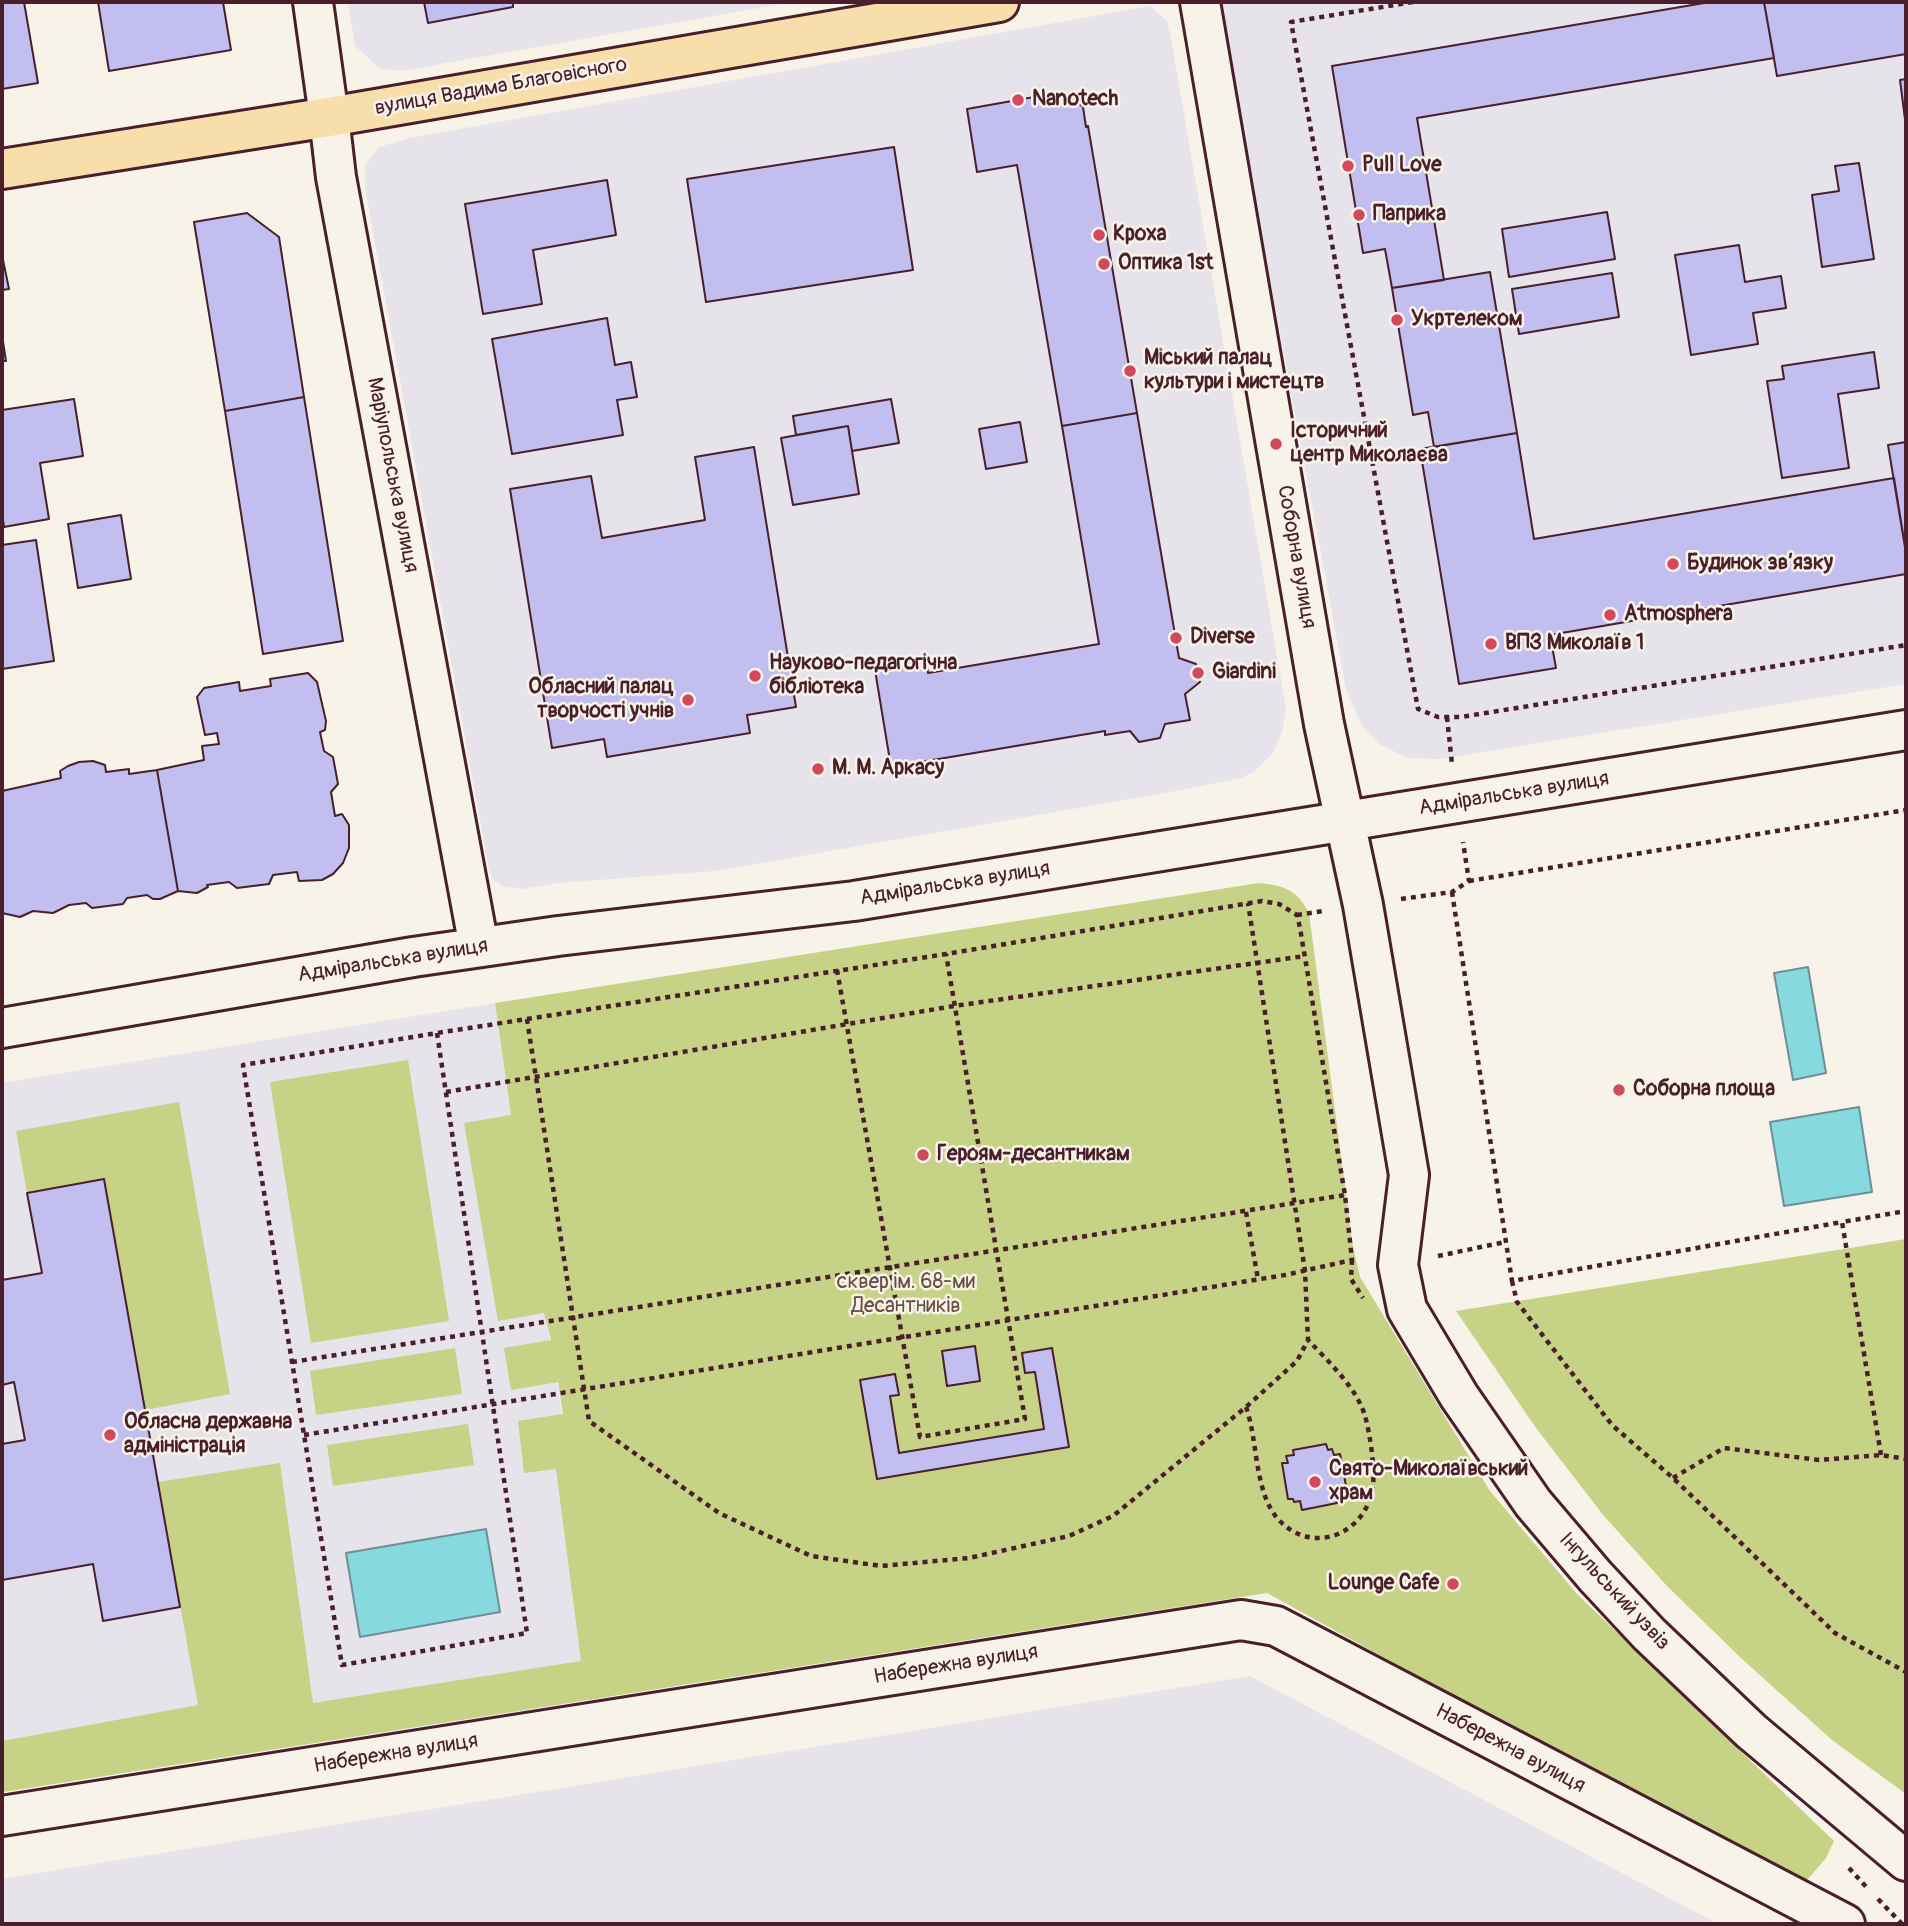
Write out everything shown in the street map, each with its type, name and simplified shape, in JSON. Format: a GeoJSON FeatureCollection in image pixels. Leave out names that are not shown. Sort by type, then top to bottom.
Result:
{"type":"FeatureCollection","features":[{"type":"Feature","properties":{"kind":"main road","name":"вулиця Вадима Благовісного"},"geometry":{"type":"LineString","coordinates":[[2,169],[329,117],[999,2]]}},
{"type":"Feature","properties":{"kind":"street","name":"Маріупольська вулиця"},"geometry":{"type":"LineString","coordinates":[[313,2],[336,177],[479,947]]}},
{"type":"Feature","properties":{"kind":"street","name":"Соборна вулиця"},"geometry":{"type":"LineString","coordinates":[[1200,2],[1324,724],[1344,822]]}},
{"type":"Feature","properties":{"kind":"street","name":"Адміральська вулиця"},"geometry":{"type":"LineString","coordinates":[[2,1028],[479,947],[854,901],[1906,730]]}},
{"type":"Feature","properties":{"kind":"street"},"geometry":{"type":"LineString","coordinates":[[1344,822],[1363,905],[1409,1175],[1415,1261]]}},
{"type":"Feature","properties":{"kind":"street","name":"Інгульський узвіз"},"geometry":{"type":"LineString","coordinates":[[1415,1261],[1407,1308],[1459,1396],[1533,1503],[1595,1576],[1649,1633],[1751,1731],[1906,1861]]}},
{"type":"Feature","properties":{"kind":"street","name":"Набережна вулиця"},"geometry":{"type":"LineString","coordinates":[[2,1816],[1241,1620],[1276,1626],[1845,1924]]}},
{"type":"Feature","properties":{"kind":"path"},"geometry":{"type":"LineString","coordinates":[[1413,2],[1291,22],[1418,709],[1438,717],[1461,717],[1906,645]]}},
{"type":"Feature","properties":{"kind":"path"},"geometry":{"type":"LineString","coordinates":[[1469,881],[1906,810]]}},
{"type":"Feature","properties":{"kind":"path"},"geometry":{"type":"LineString","coordinates":[[1452,892],[1505,1242],[1517,1302],[1612,1425],[1673,1478],[1835,1633],[1906,1672]]}},
{"type":"Feature","properties":{"kind":"path"},"geometry":{"type":"LineString","coordinates":[[304,1436],[492,1404],[1008,1318],[1258,1279],[1352,1260],[1345,1195],[1297,915],[1279,904],[1262,901],[946,954],[437,1033],[243,1065],[304,1436],[342,1665],[527,1633],[492,1404],[437,1033]]}},
{"type":"Feature","properties":{"kind":"path"},"geometry":{"type":"LineString","coordinates":[[527,1019],[589,1421],[719,1513],[811,1556],[881,1566],[969,1558],[1069,1536],[1113,1516],[1297,1362],[1308,1340],[1305,1271],[1248,903]]}},
{"type":"Feature","properties":{"kind":"path"},"geometry":{"type":"LineString","coordinates":[[837,970],[849,1025],[920,1437],[1025,1419],[946,954]]}},
{"type":"Feature","properties":{"kind":"path"},"geometry":{"type":"LineString","coordinates":[[446,1092],[954,1006],[1306,956]]}},
{"type":"Feature","properties":{"kind":"path"},"geometry":{"type":"LineString","coordinates":[[292,1362],[1345,1195]]}},
{"type":"Feature","properties":{"kind":"path"},"geometry":{"type":"LineString","coordinates":[[1512,1281],[1906,1211]]}},
{"type":"Feature","properties":{"kind":"path"},"geometry":{"type":"LineString","coordinates":[[1246,1212],[1258,1279]]}},
{"type":"Feature","properties":{"kind":"path"},"geometry":{"type":"LineString","coordinates":[[1842,1222],[1881,1455]]}},
{"type":"Feature","properties":{"kind":"path"},"geometry":{"type":"LineString","coordinates":[[1415,1261],[1505,1242]]}},
{"type":"Feature","properties":{"kind":"path"},"geometry":{"type":"LineString","coordinates":[[1246,1406],[1253,1426],[1264,1494],[1277,1518],[1296,1534],[1323,1539],[1344,1532],[1363,1512],[1373,1487],[1365,1415],[1342,1376],[1308,1340]]}},
{"type":"Feature","properties":{"kind":"path"},"geometry":{"type":"LineString","coordinates":[[1673,1478],[1724,1448],[1819,1460],[1881,1455],[1906,1459]]}},
{"type":"Feature","properties":{"kind":"path"},"geometry":{"type":"LineString","coordinates":[[1343,1473],[1372,1468]]}},
{"type":"Feature","properties":{"kind":"shaded area"},"geometry":{"type":"Polygon","coordinates":[[[348,2],[793,2],[401,71],[379,68],[355,46],[348,2]]]}},
{"type":"Feature","properties":{"kind":"shaded area"},"geometry":{"type":"Polygon","coordinates":[[[1222,2],[1906,2],[1906,684],[1439,759],[1408,758],[1381,745],[1362,726],[1346,689],[1220,9],[1222,2]]]}},
{"type":"Feature","properties":{"kind":"shaded area"},"geometry":{"type":"Polygon","coordinates":[[[1150,6],[1167,21],[1172,44],[1286,709],[1282,733],[1273,753],[1254,772],[1242,778],[715,871],[559,883],[522,889],[502,886],[493,879],[489,870],[365,188],[365,166],[379,147],[409,138],[1150,6]]]}},
{"type":"Feature","properties":{"kind":"shaded area"},"geometry":{"type":"Polygon","coordinates":[[[495,1003],[511,1116],[611,1697],[2,1792],[2,1083],[495,1003]]]}},
{"type":"Feature","properties":{"kind":"shaded area"},"geometry":{"type":"Polygon","coordinates":[[[1250,1676],[1718,1924],[2,1924],[2,1879],[1250,1676]]]}},
{"type":"Feature","properties":{"kind":"green space","name":"сквер ім. 68-ми Десантників"},"geometry":{"type":"Polygon","coordinates":[[[1259,883],[1289,890],[1309,913],[1353,1247],[1360,1277],[1490,1491],[1577,1594],[1834,1841],[1826,1858],[1807,1880],[1608,1781],[1267,1593],[3,1792],[2,1741],[198,1705],[158,1482],[280,1463],[313,1703],[581,1661],[556,1469],[524,1473],[518,1421],[563,1414],[558,1382],[511,1390],[504,1348],[551,1340],[544,1313],[498,1321],[464,1123],[511,1115],[495,1003],[1259,883]]]}},
{"type":"Feature","properties":{"kind":"green space"},"geometry":{"type":"Polygon","coordinates":[[[408,1060],[449,1321],[311,1343],[270,1082],[408,1060]]]}},
{"type":"Feature","properties":{"kind":"green space"},"geometry":{"type":"Polygon","coordinates":[[[179,1102],[230,1394],[145,1410],[104,1180],[27,1193],[16,1131],[179,1102]]]}},
{"type":"Feature","properties":{"kind":"green space"},"geometry":{"type":"Polygon","coordinates":[[[1906,1239],[1906,1794],[1832,1740],[1742,1659],[1667,1586],[1604,1516],[1536,1428],[1456,1311],[1906,1239]]]}},
{"type":"Feature","properties":{"kind":"green space"},"geometry":{"type":"Polygon","coordinates":[[[455,1348],[462,1394],[316,1415],[310,1371],[455,1348]]]}},
{"type":"Feature","properties":{"kind":"green space"},"geometry":{"type":"Polygon","coordinates":[[[468,1424],[474,1465],[333,1486],[327,1445],[468,1424]]]}},
{"type":"Feature","properties":{"kind":"water"},"geometry":{"type":"Polygon","coordinates":[[[1808,967],[1826,1073],[1793,1080],[1774,973],[1808,967]]]}},
{"type":"Feature","properties":{"kind":"water"},"geometry":{"type":"Polygon","coordinates":[[[1859,1107],[1872,1192],[1784,1206],[1770,1122],[1859,1107]]]}},
{"type":"Feature","properties":{"kind":"water"},"geometry":{"type":"Polygon","coordinates":[[[486,1529],[500,1612],[360,1637],[346,1553],[486,1529]]]}},
{"type":"Feature","properties":{"kind":"building"},"geometry":{"type":"Polygon","coordinates":[[[2,2],[24,2],[38,83],[2,89],[2,2]]]}},
{"type":"Feature","properties":{"kind":"building"},"geometry":{"type":"Polygon","coordinates":[[[98,2],[223,2],[231,50],[109,71],[98,2]]]}},
{"type":"Feature","properties":{"kind":"building"},"geometry":{"type":"Polygon","coordinates":[[[424,2],[513,2],[513,7],[428,23],[424,2]]]}},
{"type":"Feature","properties":{"kind":"building"},"geometry":{"type":"Polygon","coordinates":[[[1710,2],[1764,2],[1774,58],[1417,118],[1444,280],[1392,288],[1385,249],[1363,253],[1332,66],[1710,2]]]}},
{"type":"Feature","properties":{"kind":"building"},"geometry":{"type":"Polygon","coordinates":[[[1764,2],[1906,2],[1906,54],[1777,76],[1764,2]]]}},
{"type":"Feature","properties":{"kind":"building"},"geometry":{"type":"Polygon","coordinates":[[[1906,79],[1906,127],[1900,80],[1906,79]]]}},
{"type":"Feature","properties":{"kind":"building"},"geometry":{"type":"Polygon","coordinates":[[[1051,94],[1052,99],[1069,95],[1083,107],[1137,413],[1062,426],[1017,165],[977,172],[967,109],[1051,94]]]}},
{"type":"Feature","properties":{"kind":"building"},"geometry":{"type":"Polygon","coordinates":[[[894,147],[913,270],[706,302],[687,179],[894,147]]]}},
{"type":"Feature","properties":{"kind":"building"},"geometry":{"type":"Polygon","coordinates":[[[1859,163],[1874,259],[1822,267],[1812,195],[1839,191],[1835,166],[1859,163]]]}},
{"type":"Feature","properties":{"kind":"building"},"geometry":{"type":"Polygon","coordinates":[[[607,180],[616,235],[533,250],[542,304],[483,314],[465,204],[607,180]]]}},
{"type":"Feature","properties":{"kind":"building"},"geometry":{"type":"Polygon","coordinates":[[[1607,212],[1615,259],[1509,277],[1502,229],[1607,212]]]}},
{"type":"Feature","properties":{"kind":"building"},"geometry":{"type":"Polygon","coordinates":[[[247,213],[279,237],[304,397],[225,411],[194,222],[247,213]]]}},
{"type":"Feature","properties":{"kind":"building"},"geometry":{"type":"Polygon","coordinates":[[[1739,245],[1745,282],[1781,276],[1786,308],[1753,313],[1758,344],[1691,355],[1675,255],[1739,245]]]}},
{"type":"Feature","properties":{"kind":"building"},"geometry":{"type":"Polygon","coordinates":[[[2,255],[9,289],[2,290],[2,255]]]}},
{"type":"Feature","properties":{"kind":"building"},"geometry":{"type":"Polygon","coordinates":[[[1490,272],[1517,433],[1434,447],[1428,412],[1413,415],[1392,288],[1490,272]]]}},
{"type":"Feature","properties":{"kind":"building"},"geometry":{"type":"Polygon","coordinates":[[[1612,273],[1619,317],[1519,334],[1512,289],[1612,273]]]}},
{"type":"Feature","properties":{"kind":"building"},"geometry":{"type":"Polygon","coordinates":[[[607,318],[615,365],[631,362],[637,397],[617,400],[623,435],[512,454],[492,339],[607,318]]]}},
{"type":"Feature","properties":{"kind":"building"},"geometry":{"type":"Polygon","coordinates":[[[2,335],[6,361],[2,361],[2,335]]]}},
{"type":"Feature","properties":{"kind":"building"},"geometry":{"type":"Polygon","coordinates":[[[1874,352],[1879,388],[1838,394],[1849,468],[1782,478],[1767,381],[1784,379],[1782,366],[1874,352]]]}},
{"type":"Feature","properties":{"kind":"building"},"geometry":{"type":"Polygon","coordinates":[[[304,397],[343,641],[263,654],[225,411],[304,397]]]}},
{"type":"Feature","properties":{"kind":"building"},"geometry":{"type":"Polygon","coordinates":[[[74,399],[83,456],[40,463],[49,519],[4,527],[2,410],[74,399]]]}},
{"type":"Feature","properties":{"kind":"building"},"geometry":{"type":"Polygon","coordinates":[[[891,399],[899,443],[852,451],[848,426],[796,435],[793,416],[891,399]]]}},
{"type":"Feature","properties":{"kind":"building"},"geometry":{"type":"Polygon","coordinates":[[[1137,413],[1179,658],[1196,664],[1200,682],[1185,694],[1190,720],[1165,724],[1160,738],[1139,742],[1130,731],[1105,735],[1105,731],[891,767],[875,670],[926,660],[928,673],[1099,644],[1062,426],[1137,413]]]}},
{"type":"Feature","properties":{"kind":"building"},"geometry":{"type":"Polygon","coordinates":[[[1020,422],[1027,462],[986,469],[979,429],[1020,422]]]}},
{"type":"Feature","properties":{"kind":"building"},"geometry":{"type":"Polygon","coordinates":[[[848,426],[859,494],[793,505],[781,438],[848,426]]]}},
{"type":"Feature","properties":{"kind":"building","name":"Будинок зв’язку"},"geometry":{"type":"Polygon","coordinates":[[[1517,433],[1534,539],[1894,478],[1906,553],[1906,574],[1550,635],[1556,668],[1459,684],[1420,449],[1517,433]]]}},
{"type":"Feature","properties":{"kind":"building"},"geometry":{"type":"Polygon","coordinates":[[[1906,442],[1906,553],[1888,445],[1906,442]]]}},
{"type":"Feature","properties":{"kind":"building"},"geometry":{"type":"Polygon","coordinates":[[[754,447],[796,707],[747,715],[750,733],[607,757],[604,739],[552,748],[510,489],[591,476],[602,538],[705,520],[695,457],[754,447]]]}},
{"type":"Feature","properties":{"kind":"building"},"geometry":{"type":"Polygon","coordinates":[[[121,515],[131,579],[78,588],[68,524],[121,515]]]}},
{"type":"Feature","properties":{"kind":"building"},"geometry":{"type":"Polygon","coordinates":[[[36,540],[54,661],[2,669],[2,545],[36,540]]]}},
{"type":"Feature","properties":{"kind":"building"},"geometry":{"type":"Polygon","coordinates":[[[308,673],[317,682],[326,721],[325,730],[320,732],[324,751],[333,757],[338,784],[331,792],[335,816],[342,814],[349,825],[349,848],[343,863],[333,874],[322,880],[299,881],[297,872],[273,875],[269,884],[237,888],[229,882],[207,885],[208,887],[197,893],[178,891],[157,770],[204,760],[202,746],[219,744],[217,733],[205,735],[197,697],[204,688],[239,682],[240,691],[271,686],[270,679],[308,673]]]}},
{"type":"Feature","properties":{"kind":"building"},"geometry":{"type":"Polygon","coordinates":[[[93,761],[105,765],[106,772],[129,769],[129,774],[157,770],[178,891],[160,899],[147,895],[127,898],[123,904],[92,908],[86,903],[69,905],[53,913],[33,911],[20,917],[2,913],[2,791],[61,778],[60,771],[68,766],[93,761]]]}},
{"type":"Feature","properties":{"kind":"building"},"geometry":{"type":"Polygon","coordinates":[[[104,1179],[180,1607],[103,1621],[93,1564],[2,1580],[2,1444],[25,1440],[14,1382],[2,1385],[2,1280],[42,1273],[27,1193],[104,1179]]]}},
{"type":"Feature","properties":{"kind":"building"},"geometry":{"type":"Polygon","coordinates":[[[975,1346],[980,1381],[947,1386],[942,1351],[975,1346]]]}},
{"type":"Feature","properties":{"kind":"building"},"geometry":{"type":"Polygon","coordinates":[[[1052,1348],[1069,1447],[877,1479],[860,1380],[895,1374],[899,1395],[890,1396],[899,1453],[1044,1429],[1035,1372],[1025,1373],[1022,1353],[1052,1348]]]}},
{"type":"Feature","properties":{"kind":"building","name":"Свято-Миколаївський храм"},"geometry":{"type":"Polygon","coordinates":[[[1326,1444],[1334,1455],[1340,1454],[1347,1491],[1340,1492],[1341,1498],[1336,1499],[1337,1503],[1302,1510],[1300,1501],[1288,1499],[1282,1463],[1288,1463],[1286,1456],[1294,1455],[1293,1450],[1326,1444]]]}},
{"type":"Feature","properties":{"kind":"place","name":"Nanotech"},"geometry":{"type":"Point","coordinates":[1018,100]}},
{"type":"Feature","properties":{"kind":"place","name":"Pull Love"},"geometry":{"type":"Point","coordinates":[1348,166]}},
{"type":"Feature","properties":{"kind":"place","name":"Паприка"},"geometry":{"type":"Point","coordinates":[1359,215]}},
{"type":"Feature","properties":{"kind":"place","name":"Кроха"},"geometry":{"type":"Point","coordinates":[1099,235]}},
{"type":"Feature","properties":{"kind":"place","name":"Оптика 1st"},"geometry":{"type":"Point","coordinates":[1104,264]}},
{"type":"Feature","properties":{"kind":"place","name":"Укртелеком"},"geometry":{"type":"Point","coordinates":[1397,320]}},
{"type":"Feature","properties":{"kind":"place","name":"Міський палац культури і мистецтв"},"geometry":{"type":"Point","coordinates":[1130,371]}},
{"type":"Feature","properties":{"kind":"place","name":"Історичний центр Миколаєва"},"geometry":{"type":"Point","coordinates":[1276,444]}},
{"type":"Feature","properties":{"kind":"place","name":"Будинок зв’язку"},"geometry":{"type":"Point","coordinates":[1673,564]}},
{"type":"Feature","properties":{"kind":"place","name":"Atmosphera"},"geometry":{"type":"Point","coordinates":[1610,615]}},
{"type":"Feature","properties":{"kind":"place","name":"Diverse"},"geometry":{"type":"Point","coordinates":[1176,638]}},
{"type":"Feature","properties":{"kind":"place","name":"ВПЗ Миколаїв 1"},"geometry":{"type":"Point","coordinates":[1491,644]}},
{"type":"Feature","properties":{"kind":"place","name":"Giardini"},"geometry":{"type":"Point","coordinates":[1198,673]}},
{"type":"Feature","properties":{"kind":"place","name":"Науково-педагогічна бібліотека"},"geometry":{"type":"Point","coordinates":[755,676]}},
{"type":"Feature","properties":{"kind":"place","name":"Обласний палац творчості учнів"},"geometry":{"type":"Point","coordinates":[688,700]}},
{"type":"Feature","properties":{"kind":"place","name":"М. М. Аркасу"},"geometry":{"type":"Point","coordinates":[818,769]}},
{"type":"Feature","properties":{"kind":"place","name":"Соборна площа"},"geometry":{"type":"Point","coordinates":[1619,1090]}},
{"type":"Feature","properties":{"kind":"place","name":"Героям-десантникам"},"geometry":{"type":"Point","coordinates":[923,1155]}},
{"type":"Feature","properties":{"kind":"place","name":"Обласна державна адміністрація"},"geometry":{"type":"Point","coordinates":[110,1435]}},
{"type":"Feature","properties":{"kind":"place","name":"Свято-Миколаївський храм"},"geometry":{"type":"Point","coordinates":[1315,1482]}},
{"type":"Feature","properties":{"kind":"place","name":"Lounge Cafe"},"geometry":{"type":"Point","coordinates":[1453,1584]}}]}
